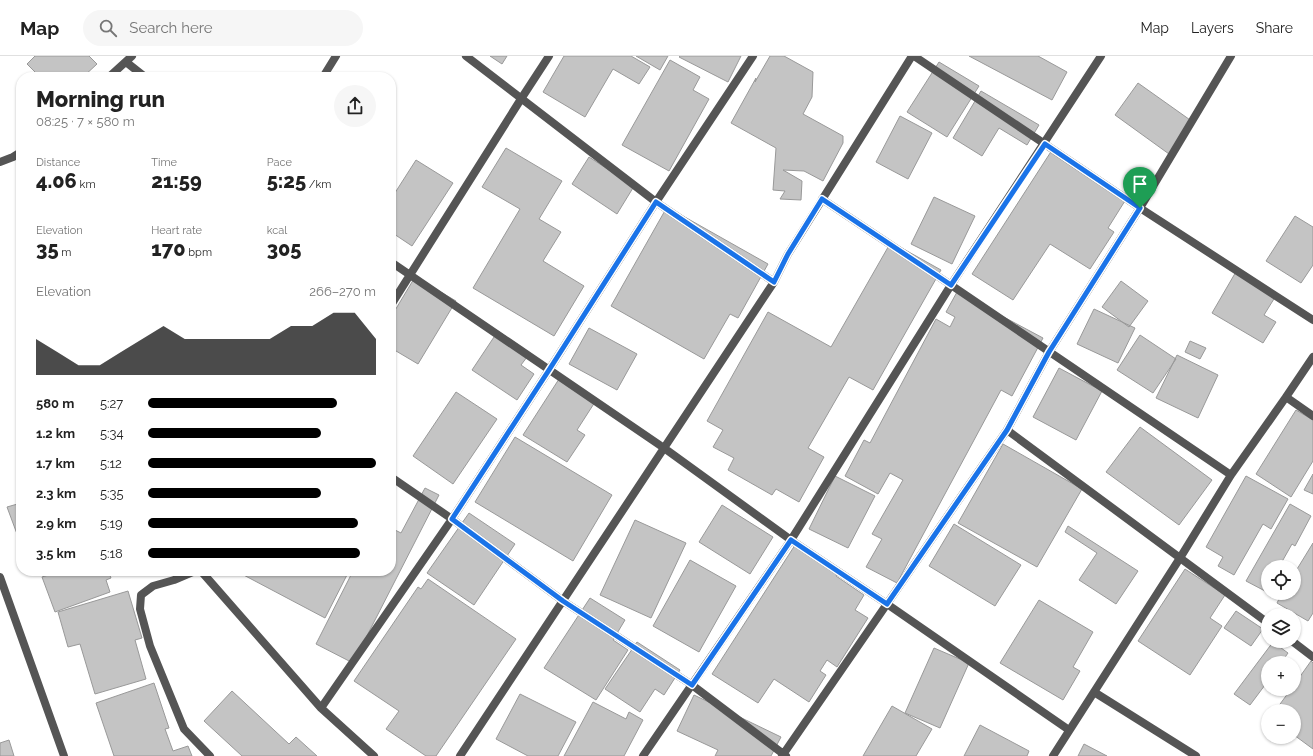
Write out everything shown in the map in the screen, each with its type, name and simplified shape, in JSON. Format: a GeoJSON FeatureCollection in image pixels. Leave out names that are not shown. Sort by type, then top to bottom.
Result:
{"type":"FeatureCollection","features":[{"type":"Feature","properties":{"kind":"street"},"geometry":{"type":"LineString","coordinates":[[326,72],[336,56]]}},
{"type":"Feature","properties":{"kind":"street"},"geometry":{"type":"LineString","coordinates":[[466,56],[656,202],[774,282]]}},
{"type":"Feature","properties":{"kind":"street"},"geometry":{"type":"LineString","coordinates":[[396,297],[549,56]]}},
{"type":"Feature","properties":{"kind":"street"},"geometry":{"type":"LineString","coordinates":[[321,708],[452,519],[656,202],[753,56]]}},
{"type":"Feature","properties":{"kind":"street"},"geometry":{"type":"LineString","coordinates":[[460,756],[774,282],[788,254],[913,56],[1140,208],[1313,320]]}},
{"type":"Feature","properties":{"kind":"street"},"geometry":{"type":"LineString","coordinates":[[643,756],[791,540],[951,285],[1045,144],[1101,56]]}},
{"type":"Feature","properties":{"kind":"street"},"geometry":{"type":"LineString","coordinates":[[396,480],[452,519],[563,601],[692,685],[784,755],[1007,430],[1049,352],[1140,208],[1231,56]]}},
{"type":"Feature","properties":{"kind":"street"},"geometry":{"type":"LineString","coordinates":[[115,72],[129,59],[141,72]]}},
{"type":"Feature","properties":{"kind":"street"},"geometry":{"type":"LineString","coordinates":[[0,162],[16,155]]}},
{"type":"Feature","properties":{"kind":"street"},"geometry":{"type":"LineString","coordinates":[[822,199],[1231,475]]}},
{"type":"Feature","properties":{"kind":"street"},"geometry":{"type":"LineString","coordinates":[[396,265],[664,448],[791,540],[887,604],[1069,730]]}},
{"type":"Feature","properties":{"kind":"street"},"geometry":{"type":"LineString","coordinates":[[1053,756],[1180,558],[1231,475],[1313,357]]}},
{"type":"Feature","properties":{"kind":"street"},"geometry":{"type":"LineString","coordinates":[[1286,397],[1313,416]]}},
{"type":"Feature","properties":{"kind":"street"},"geometry":{"type":"LineString","coordinates":[[1007,430],[1261,618]]}},
{"type":"Feature","properties":{"kind":"street"},"geometry":{"type":"LineString","coordinates":[[183,576],[153,586],[141,595],[140,609],[150,646],[184,729],[210,756]]}},
{"type":"Feature","properties":{"kind":"street"},"geometry":{"type":"LineString","coordinates":[[205,576],[321,708],[374,756]]}},
{"type":"Feature","properties":{"kind":"street"},"geometry":{"type":"LineString","coordinates":[[0,577],[64,756]]}},
{"type":"Feature","properties":{"kind":"street"},"geometry":{"type":"LineString","coordinates":[[1301,648],[1313,657]]}},
{"type":"Feature","properties":{"kind":"street"},"geometry":{"type":"LineString","coordinates":[[1094,692],[1196,756]]}},
{"type":"Feature","properties":{"kind":"building"},"geometry":{"type":"Polygon","coordinates":[[[35,56],[89,56],[97,64],[88,72],[35,72],[27,64],[35,56]]]}},
{"type":"Feature","properties":{"kind":"building"},"geometry":{"type":"Polygon","coordinates":[[[490,56],[507,56],[502,64],[490,56]]]}},
{"type":"Feature","properties":{"kind":"building"},"geometry":{"type":"Polygon","coordinates":[[[564,56],[631,56],[650,67],[639,84],[613,69],[585,117],[543,92],[564,56]]]}},
{"type":"Feature","properties":{"kind":"building"},"geometry":{"type":"Polygon","coordinates":[[[636,56],[668,56],[660,70],[636,56]]]}},
{"type":"Feature","properties":{"kind":"building"},"geometry":{"type":"Polygon","coordinates":[[[741,56],[728,82],[679,57],[741,56]]]}},
{"type":"Feature","properties":{"kind":"building"},"geometry":{"type":"Polygon","coordinates":[[[770,56],[784,56],[813,72],[812,97],[803,114],[843,136],[843,143],[823,181],[804,171],[783,170],[802,181],[801,200],[780,199],[785,191],[773,190],[776,148],[731,123],[770,56]]]}},
{"type":"Feature","properties":{"kind":"building"},"geometry":{"type":"Polygon","coordinates":[[[969,56],[1038,56],[1067,72],[1052,100],[969,56]]]}},
{"type":"Feature","properties":{"kind":"building"},"geometry":{"type":"Polygon","coordinates":[[[670,60],[700,77],[693,90],[709,99],[669,171],[622,145],[670,60]]]}},
{"type":"Feature","properties":{"kind":"building"},"geometry":{"type":"Polygon","coordinates":[[[939,62],[979,86],[947,137],[907,112],[939,62]]]}},
{"type":"Feature","properties":{"kind":"building"},"geometry":{"type":"Polygon","coordinates":[[[1138,83],[1193,122],[1169,154],[1115,115],[1138,83]]]}},
{"type":"Feature","properties":{"kind":"building"},"geometry":{"type":"Polygon","coordinates":[[[981,91],[1039,125],[1027,145],[999,128],[982,156],[953,138],[981,91]]]}},
{"type":"Feature","properties":{"kind":"building"},"geometry":{"type":"Polygon","coordinates":[[[900,116],[932,133],[908,179],[876,162],[900,116]]]}},
{"type":"Feature","properties":{"kind":"building"},"geometry":{"type":"Polygon","coordinates":[[[1054,147],[1128,196],[1108,228],[1114,232],[1090,269],[1050,244],[1013,300],[972,274],[1054,147]]]}},
{"type":"Feature","properties":{"kind":"building"},"geometry":{"type":"Polygon","coordinates":[[[506,148],[562,181],[539,219],[561,232],[543,261],[584,286],[554,336],[473,288],[520,209],[482,187],[506,148]]]}},
{"type":"Feature","properties":{"kind":"building"},"geometry":{"type":"Polygon","coordinates":[[[589,157],[612,172],[636,183],[617,214],[572,184],[589,157]]]}},
{"type":"Feature","properties":{"kind":"building"},"geometry":{"type":"Polygon","coordinates":[[[416,160],[453,183],[412,246],[396,235],[396,191],[416,160]]]}},
{"type":"Feature","properties":{"kind":"building"},"geometry":{"type":"Polygon","coordinates":[[[934,197],[975,216],[952,264],[911,244],[934,197]]]}},
{"type":"Feature","properties":{"kind":"building"},"geometry":{"type":"Polygon","coordinates":[[[667,207],[768,264],[738,318],[730,314],[704,359],[611,306],[667,207]]]}},
{"type":"Feature","properties":{"kind":"building"},"geometry":{"type":"Polygon","coordinates":[[[1295,216],[1313,227],[1313,265],[1301,283],[1266,261],[1295,216]]]}},
{"type":"Feature","properties":{"kind":"building"},"geometry":{"type":"Polygon","coordinates":[[[891,242],[941,270],[873,390],[849,377],[808,448],[824,457],[799,502],[776,489],[772,495],[728,470],[734,458],[713,447],[723,430],[707,421],[768,312],[831,347],[891,242]]]}},
{"type":"Feature","properties":{"kind":"building"},"geometry":{"type":"Polygon","coordinates":[[[1237,270],[1277,294],[1264,315],[1276,322],[1263,343],[1212,313],[1237,270]]]}},
{"type":"Feature","properties":{"kind":"building"},"geometry":{"type":"Polygon","coordinates":[[[415,277],[456,301],[418,364],[396,351],[396,309],[415,277]]]}},
{"type":"Feature","properties":{"kind":"building"},"geometry":{"type":"Polygon","coordinates":[[[1121,281],[1148,301],[1129,327],[1102,307],[1121,281]]]}},
{"type":"Feature","properties":{"kind":"building"},"geometry":{"type":"Polygon","coordinates":[[[957,292],[1043,338],[1012,396],[1001,390],[897,583],[866,567],[882,539],[872,534],[903,480],[890,473],[878,494],[845,476],[864,440],[870,443],[936,319],[950,327],[955,317],[946,312],[957,292]]]}},
{"type":"Feature","properties":{"kind":"building"},"geometry":{"type":"Polygon","coordinates":[[[1094,309],[1135,328],[1118,363],[1077,344],[1094,309]]]}},
{"type":"Feature","properties":{"kind":"building"},"geometry":{"type":"Polygon","coordinates":[[[589,328],[637,354],[617,390],[569,364],[589,328]]]}},
{"type":"Feature","properties":{"kind":"building"},"geometry":{"type":"Polygon","coordinates":[[[498,331],[530,353],[521,365],[534,374],[517,400],[472,370],[498,331]]]}},
{"type":"Feature","properties":{"kind":"building"},"geometry":{"type":"Polygon","coordinates":[[[1140,335],[1176,359],[1153,393],[1117,370],[1140,335]]]}},
{"type":"Feature","properties":{"kind":"building"},"geometry":{"type":"Polygon","coordinates":[[[1190,341],[1206,348],[1200,359],[1185,352],[1190,341]]]}},
{"type":"Feature","properties":{"kind":"building"},"geometry":{"type":"Polygon","coordinates":[[[1177,355],[1218,375],[1198,418],[1156,398],[1177,355]]]}},
{"type":"Feature","properties":{"kind":"building"},"geometry":{"type":"Polygon","coordinates":[[[1059,368],[1102,391],[1076,440],[1033,417],[1059,368]]]}},
{"type":"Feature","properties":{"kind":"building"},"geometry":{"type":"Polygon","coordinates":[[[559,379],[595,402],[577,430],[585,435],[567,462],[523,435],[559,379]]]}},
{"type":"Feature","properties":{"kind":"building"},"geometry":{"type":"Polygon","coordinates":[[[456,392],[497,419],[453,484],[413,456],[456,392]]]}},
{"type":"Feature","properties":{"kind":"building"},"geometry":{"type":"Polygon","coordinates":[[[1296,410],[1313,420],[1313,461],[1291,497],[1256,474],[1296,410]]]}},
{"type":"Feature","properties":{"kind":"building"},"geometry":{"type":"Polygon","coordinates":[[[1140,427],[1212,480],[1179,525],[1106,472],[1140,427]]]}},
{"type":"Feature","properties":{"kind":"building"},"geometry":{"type":"Polygon","coordinates":[[[515,437],[612,495],[573,561],[475,502],[515,437]]]}},
{"type":"Feature","properties":{"kind":"building"},"geometry":{"type":"Polygon","coordinates":[[[1003,444],[1082,489],[1037,567],[958,523],[1003,444]]]}},
{"type":"Feature","properties":{"kind":"building"},"geometry":{"type":"Polygon","coordinates":[[[1313,474],[1313,494],[1304,490],[1313,474]]]}},
{"type":"Feature","properties":{"kind":"building"},"geometry":{"type":"Polygon","coordinates":[[[835,476],[875,496],[848,548],[809,529],[835,476]]]}},
{"type":"Feature","properties":{"kind":"building"},"geometry":{"type":"Polygon","coordinates":[[[1246,476],[1288,499],[1271,529],[1263,524],[1234,575],[1218,566],[1223,557],[1206,547],[1246,476]]]}},
{"type":"Feature","properties":{"kind":"building"},"geometry":{"type":"Polygon","coordinates":[[[425,488],[439,495],[353,663],[316,644],[350,576],[396,576],[396,530],[401,533],[425,488]]]}},
{"type":"Feature","properties":{"kind":"building"},"geometry":{"type":"Polygon","coordinates":[[[16,504],[16,531],[7,507],[16,504]]]}},
{"type":"Feature","properties":{"kind":"building"},"geometry":{"type":"Polygon","coordinates":[[[1290,504],[1311,516],[1295,546],[1292,544],[1283,560],[1261,560],[1261,589],[1246,581],[1290,504]]]}},
{"type":"Feature","properties":{"kind":"building"},"geometry":{"type":"Polygon","coordinates":[[[722,505],[773,537],[750,574],[699,542],[722,505]]]}},
{"type":"Feature","properties":{"kind":"building"},"geometry":{"type":"Polygon","coordinates":[[[469,513],[515,544],[474,605],[427,573],[469,513]]]}},
{"type":"Feature","properties":{"kind":"building"},"geometry":{"type":"Polygon","coordinates":[[[635,520],[686,543],[651,618],[600,595],[635,520]]]}},
{"type":"Feature","properties":{"kind":"building"},"geometry":{"type":"Polygon","coordinates":[[[954,524],[1021,565],[995,606],[929,566],[954,524]]]}},
{"type":"Feature","properties":{"kind":"building"},"geometry":{"type":"Polygon","coordinates":[[[1068,526],[1138,571],[1116,604],[1079,580],[1097,553],[1065,532],[1068,526]]]}},
{"type":"Feature","properties":{"kind":"building"},"geometry":{"type":"Polygon","coordinates":[[[797,542],[840,570],[836,576],[864,595],[855,610],[868,618],[837,667],[827,660],[820,671],[826,675],[809,702],[774,679],[758,703],[712,674],[797,542]]]}},
{"type":"Feature","properties":{"kind":"building"},"geometry":{"type":"Polygon","coordinates":[[[1313,543],[1313,613],[1308,621],[1301,617],[1301,608],[1286,608],[1277,603],[1278,600],[1301,600],[1301,563],[1313,543]]]}},
{"type":"Feature","properties":{"kind":"building"},"geometry":{"type":"Polygon","coordinates":[[[690,560],[736,586],[699,652],[653,626],[690,560]]]}},
{"type":"Feature","properties":{"kind":"building"},"geometry":{"type":"Polygon","coordinates":[[[1185,569],[1225,595],[1210,618],[1222,626],[1190,675],[1138,641],[1185,569]]]}},
{"type":"Feature","properties":{"kind":"building"},"geometry":{"type":"Polygon","coordinates":[[[110,576],[111,578],[106,580],[110,592],[55,612],[42,577],[110,576]]]}},
{"type":"Feature","properties":{"kind":"building"},"geometry":{"type":"Polygon","coordinates":[[[245,576],[346,576],[325,618],[245,576]]]}},
{"type":"Feature","properties":{"kind":"building"},"geometry":{"type":"Polygon","coordinates":[[[428,579],[516,639],[436,756],[426,756],[386,729],[399,711],[354,681],[418,587],[421,589],[428,579]]]}},
{"type":"Feature","properties":{"kind":"building"},"geometry":{"type":"Polygon","coordinates":[[[128,591],[142,638],[135,640],[146,679],[95,694],[80,644],[68,647],[58,612],[128,591]]]}},
{"type":"Feature","properties":{"kind":"building"},"geometry":{"type":"Polygon","coordinates":[[[590,598],[625,620],[613,640],[628,650],[596,700],[544,668],[590,598]]]}},
{"type":"Feature","properties":{"kind":"building"},"geometry":{"type":"Polygon","coordinates":[[[1039,600],[1093,632],[1073,667],[1080,671],[1063,700],[1000,663],[1039,600]]]}},
{"type":"Feature","properties":{"kind":"building"},"geometry":{"type":"Polygon","coordinates":[[[1236,611],[1261,628],[1261,632],[1251,646],[1224,628],[1236,611]]]}},
{"type":"Feature","properties":{"kind":"building"},"geometry":{"type":"Polygon","coordinates":[[[637,642],[680,670],[664,695],[655,689],[640,712],[605,689],[637,642]]]}},
{"type":"Feature","properties":{"kind":"building"},"geometry":{"type":"Polygon","coordinates":[[[934,648],[969,663],[940,728],[905,713],[934,648]]]}},
{"type":"Feature","properties":{"kind":"building"},"geometry":{"type":"Polygon","coordinates":[[[1268,648],[1281,648],[1288,653],[1286,656],[1262,656],[1268,648]]]}},
{"type":"Feature","properties":{"kind":"building"},"geometry":{"type":"Polygon","coordinates":[[[1261,658],[1261,690],[1250,705],[1234,694],[1261,658]]]}},
{"type":"Feature","properties":{"kind":"building"},"geometry":{"type":"Polygon","coordinates":[[[1311,661],[1313,663],[1313,749],[1301,740],[1301,704],[1280,704],[1286,696],[1301,696],[1301,675],[1311,661]]]}},
{"type":"Feature","properties":{"kind":"building"},"geometry":{"type":"Polygon","coordinates":[[[154,683],[169,728],[165,729],[173,751],[188,746],[192,756],[114,756],[96,703],[154,683]]]}},
{"type":"Feature","properties":{"kind":"building"},"geometry":{"type":"Polygon","coordinates":[[[232,691],[289,744],[296,737],[317,756],[242,756],[204,721],[232,691]]]}},
{"type":"Feature","properties":{"kind":"building"},"geometry":{"type":"Polygon","coordinates":[[[520,694],[576,722],[558,756],[528,756],[496,739],[520,694]]]}},
{"type":"Feature","properties":{"kind":"building"},"geometry":{"type":"Polygon","coordinates":[[[694,695],[781,737],[771,756],[715,756],[718,750],[677,731],[694,695]]]}},
{"type":"Feature","properties":{"kind":"building"},"geometry":{"type":"Polygon","coordinates":[[[593,702],[626,719],[629,712],[643,720],[624,756],[564,756],[593,702]]]}},
{"type":"Feature","properties":{"kind":"building"},"geometry":{"type":"Polygon","coordinates":[[[892,706],[932,729],[916,756],[863,756],[892,706]]]}},
{"type":"Feature","properties":{"kind":"building"},"geometry":{"type":"Polygon","coordinates":[[[980,725],[1029,751],[1027,756],[964,756],[980,725]]]}},
{"type":"Feature","properties":{"kind":"building"},"geometry":{"type":"Polygon","coordinates":[[[9,740],[14,756],[0,756],[0,743],[9,740]]]}},
{"type":"Feature","properties":{"kind":"building"},"geometry":{"type":"Polygon","coordinates":[[[1084,744],[1107,756],[1078,756],[1084,744]]]}},
{"type":"Feature","properties":{"kind":"route"},"geometry":{"type":"LineString","coordinates":[[1045,144],[1123,195],[1140,208],[1049,352],[1007,430],[887,604],[791,540],[692,685],[563,601],[452,519],[656,202],[774,282],[788,254],[822,199],[951,285],[1045,144]]}}]}
